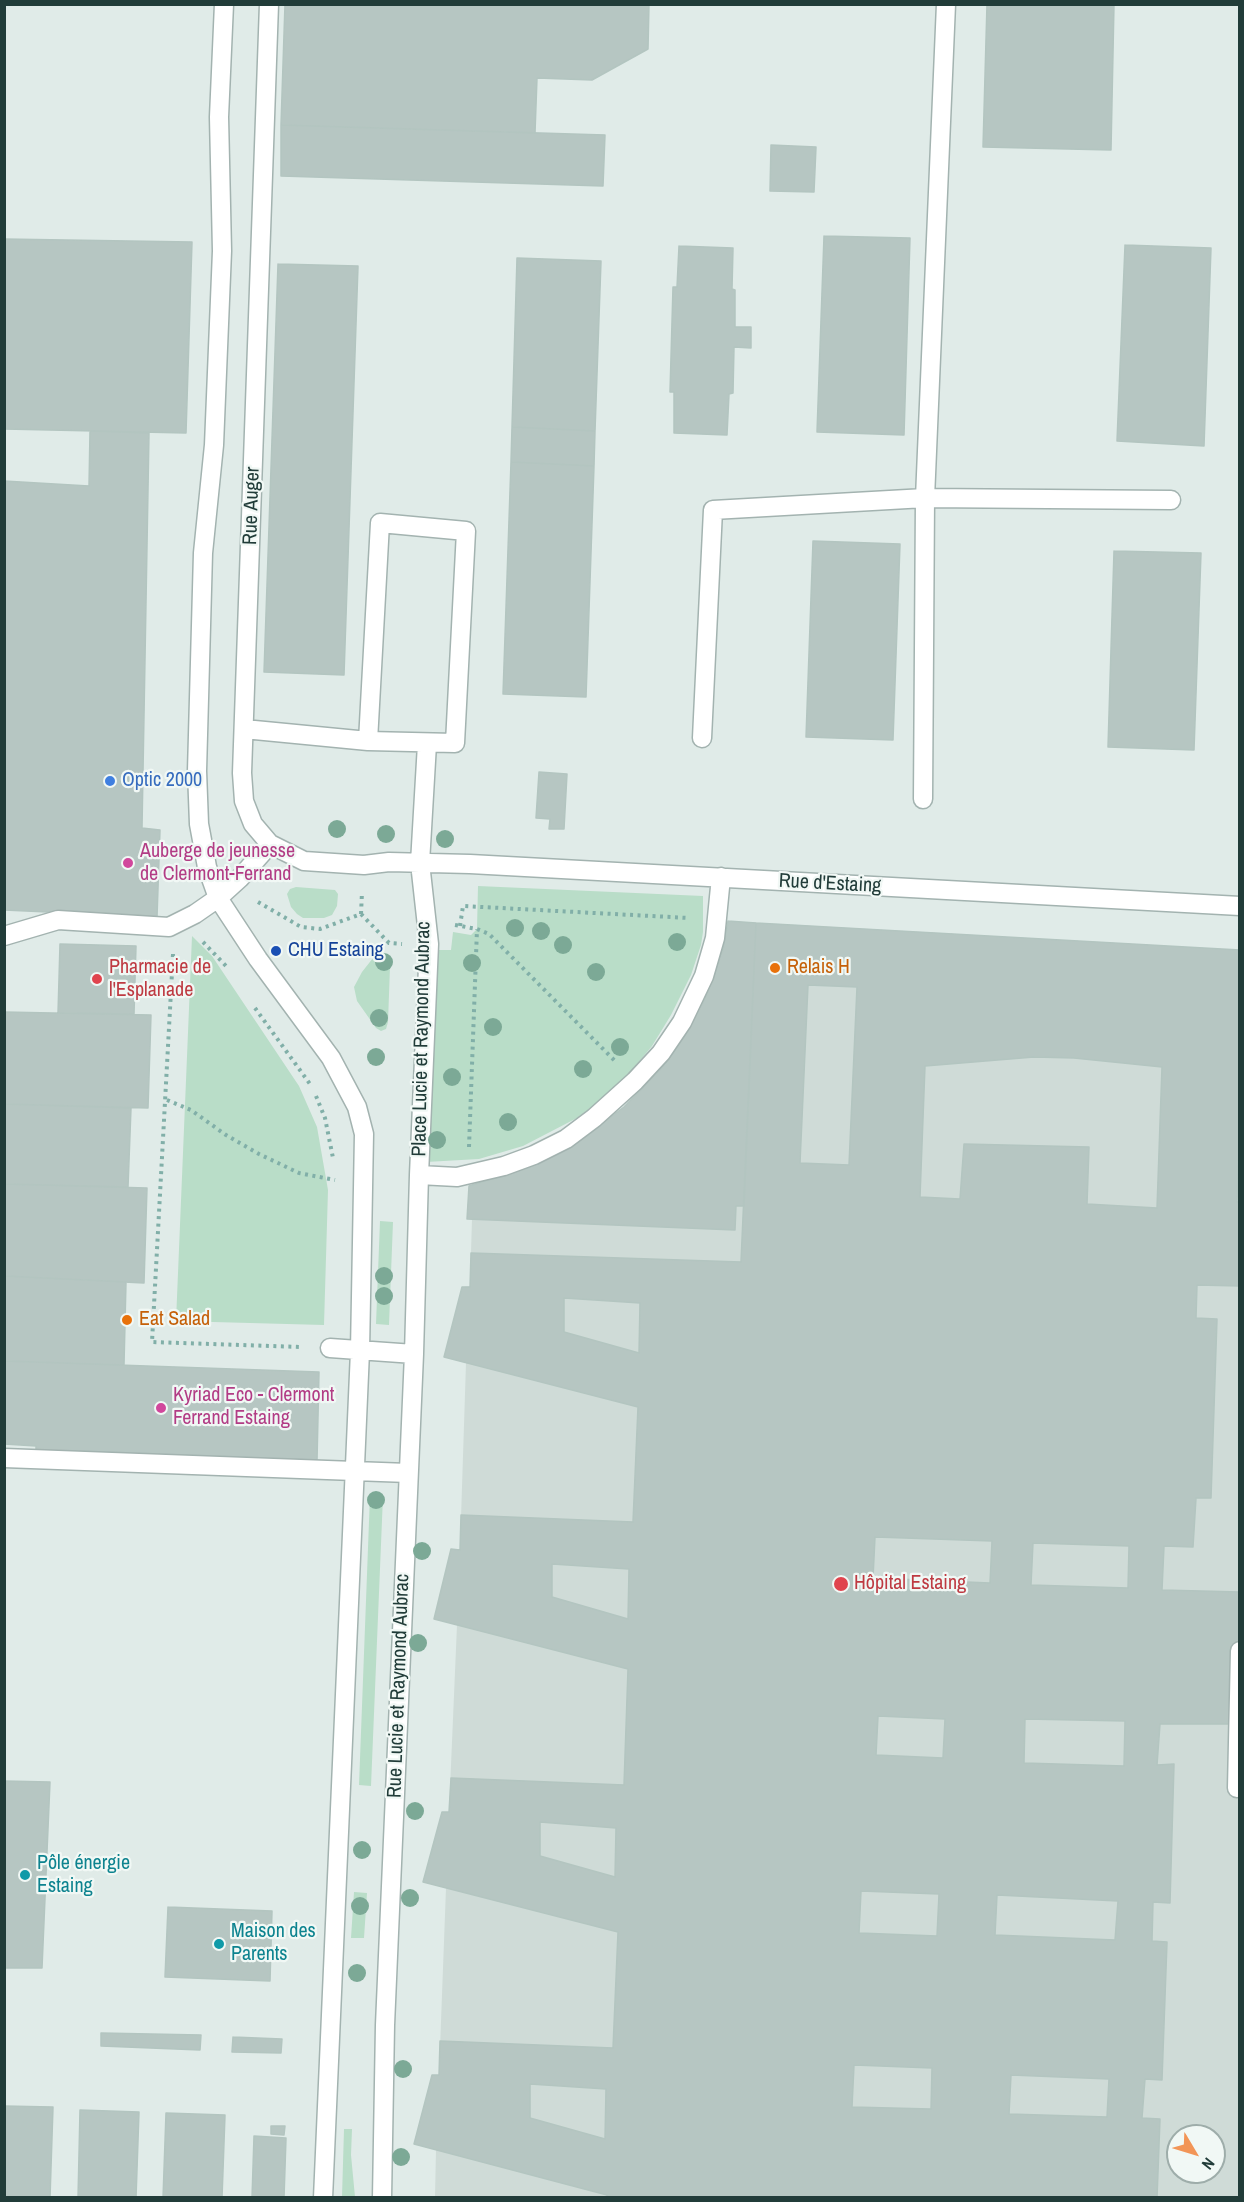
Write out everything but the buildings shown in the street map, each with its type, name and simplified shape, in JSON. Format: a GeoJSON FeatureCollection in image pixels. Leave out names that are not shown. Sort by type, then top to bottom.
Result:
{"type":"FeatureCollection","features":[{"type":"Feature","properties":{"kind":"street"},"geometry":{"type":"LineString","coordinates":[[224,4],[219,117],[222,251],[214,445],[203,553],[197,771],[199,824],[207,867],[218,898],[265,968],[331,1058],[357,1107],[364,1134],[360,1351],[323,2198]]}},
{"type":"Feature","properties":{"kind":"street","name":"Rue Auger"},"geometry":{"type":"LineString","coordinates":[[269,4],[242,773],[244,801],[253,824],[270,844],[304,861],[364,865],[389,862],[420,863]]}},
{"type":"Feature","properties":{"kind":"street"},"geometry":{"type":"LineString","coordinates":[[923,799],[925,498],[946,4]]}},
{"type":"Feature","properties":{"kind":"street"},"geometry":{"type":"LineString","coordinates":[[702,738],[713,510],[925,498],[1171,500]]}},
{"type":"Feature","properties":{"kind":"street"},"geometry":{"type":"LineString","coordinates":[[244,729],[369,741],[455,744],[466,531],[380,523],[369,741]]}},
{"type":"Feature","properties":{"kind":"street","name":"Place Lucie et Raymond Aubrac"},"geometry":{"type":"LineString","coordinates":[[427,744],[420,863],[429,944],[419,1175],[457,1177],[504,1166],[534,1155],[566,1138],[594,1118],[635,1081],[661,1053],[682,1022],[704,976],[715,938],[721,877]]}},
{"type":"Feature","properties":{"kind":"street"},"geometry":{"type":"LineString","coordinates":[[4,936],[58,920],[169,927],[195,914],[218,898],[240,878],[270,844]]}},
{"type":"Feature","properties":{"kind":"street","name":"Rue d'Estaing"},"geometry":{"type":"LineString","coordinates":[[420,863],[721,877],[1239,906]]}},
{"type":"Feature","properties":{"kind":"street","name":"Rue Lucie et Raymond Aubrac"},"geometry":{"type":"LineString","coordinates":[[382,2198],[385,2025],[414,1353],[419,1175]]}},
{"type":"Feature","properties":{"kind":"street"},"geometry":{"type":"LineString","coordinates":[[330,1348],[414,1353]]}},
{"type":"Feature","properties":{"kind":"street"},"geometry":{"type":"LineString","coordinates":[[4,1458],[408,1473]]}},
{"type":"Feature","properties":{"kind":"street"},"geometry":{"type":"LineString","coordinates":[[1237,1788],[1239,1652]]}},
{"type":"Feature","properties":{"kind":"path"},"geometry":{"type":"LineString","coordinates":[[169,927],[202,941],[259,901],[301,927],[320,929],[361,914],[389,944],[445,942],[446,925],[477,929],[489,934],[635,1081]]}},
{"type":"Feature","properties":{"kind":"path"},"geometry":{"type":"LineString","coordinates":[[460,926],[464,906],[717,920]]}},
{"type":"Feature","properties":{"kind":"path"},"geometry":{"type":"LineString","coordinates":[[169,927],[173,955],[152,1342],[330,1348]]}},
{"type":"Feature","properties":{"kind":"path"},"geometry":{"type":"LineString","coordinates":[[457,1177],[469,1147],[477,929]]}},
{"type":"Feature","properties":{"kind":"path"},"geometry":{"type":"LineString","coordinates":[[166,1100],[191,1110],[226,1135],[299,1173],[335,1180]]}},
{"type":"Feature","properties":{"kind":"shaded area","name":"Hôpital Estaing"},"geometry":{"type":"Polygon","coordinates":[[[728,921],[1239,950],[1239,2197],[435,2197],[436,2150],[414,2144],[432,2075],[439,2075],[446,1888],[423,1882],[442,1812],[449,1812],[457,1625],[434,1619],[451,1549],[460,1549],[466,1363],[444,1357],[462,1287],[470,1286],[472,1219],[467,1219],[469,1186],[504,1175],[581,1139],[624,1107],[664,1065],[684,1036],[715,975],[728,921]]]}},
{"type":"Feature","properties":{"kind":"green space"},"geometry":{"type":"Polygon","coordinates":[[[478,886],[703,896],[701,945],[691,975],[652,1046],[632,1070],[600,1101],[577,1118],[523,1146],[479,1159],[426,1162],[437,950],[451,950],[453,932],[471,935],[477,929],[478,886]]]}},
{"type":"Feature","properties":{"kind":"green space"},"geometry":{"type":"Polygon","coordinates":[[[296,887],[335,890],[338,894],[337,906],[332,915],[324,918],[303,918],[297,914],[291,907],[287,894],[290,889],[296,887]]]}},
{"type":"Feature","properties":{"kind":"green space"},"geometry":{"type":"Polygon","coordinates":[[[192,936],[212,956],[299,1086],[317,1127],[328,1190],[324,1325],[176,1321],[192,936]]]}},
{"type":"Feature","properties":{"kind":"green space"},"geometry":{"type":"Polygon","coordinates":[[[386,954],[390,960],[390,967],[388,1022],[386,1029],[381,1031],[376,1028],[357,1001],[354,987],[373,958],[386,954]]]}},
{"type":"Feature","properties":{"kind":"green space"},"geometry":{"type":"Polygon","coordinates":[[[380,1221],[393,1222],[389,1325],[376,1324],[380,1221]]]}},
{"type":"Feature","properties":{"kind":"green space"},"geometry":{"type":"Polygon","coordinates":[[[370,1495],[383,1496],[371,1786],[359,1785],[370,1495]]]}},
{"type":"Feature","properties":{"kind":"green space"},"geometry":{"type":"Polygon","coordinates":[[[354,1892],[367,1893],[364,1938],[351,1938],[354,1892]]]}},
{"type":"Feature","properties":{"kind":"green space"},"geometry":{"type":"Polygon","coordinates":[[[344,2129],[352,2129],[351,2155],[355,2197],[342,2197],[344,2129]]]}},
{"type":"Feature","properties":{"kind":"place","name":"Optic 2000"},"geometry":{"type":"Point","coordinates":[110,781]}},
{"type":"Feature","properties":{"kind":"place","name":"Auberge de jeunesse de Clermont-Ferrand"},"geometry":{"type":"Point","coordinates":[128,863]}},
{"type":"Feature","properties":{"kind":"place","name":"CHU Estaing"},"geometry":{"type":"Point","coordinates":[276,951]}},
{"type":"Feature","properties":{"kind":"place","name":"Relais H"},"geometry":{"type":"Point","coordinates":[775,968]}},
{"type":"Feature","properties":{"kind":"place","name":"Pharmacie de l'Esplanade"},"geometry":{"type":"Point","coordinates":[97,979]}},
{"type":"Feature","properties":{"kind":"place","name":"Eat Salad"},"geometry":{"type":"Point","coordinates":[127,1320]}},
{"type":"Feature","properties":{"kind":"place","name":"Kyriad Eco - Clermont Ferrand Estaing"},"geometry":{"type":"Point","coordinates":[161,1408]}},
{"type":"Feature","properties":{"kind":"place","name":"Hôpital Estaing"},"geometry":{"type":"Point","coordinates":[841,1584]}},
{"type":"Feature","properties":{"kind":"place","name":"Pôle énergie Estaing"},"geometry":{"type":"Point","coordinates":[25,1875]}},
{"type":"Feature","properties":{"kind":"place","name":"Maison des Parents"},"geometry":{"type":"Point","coordinates":[219,1944]}}]}
